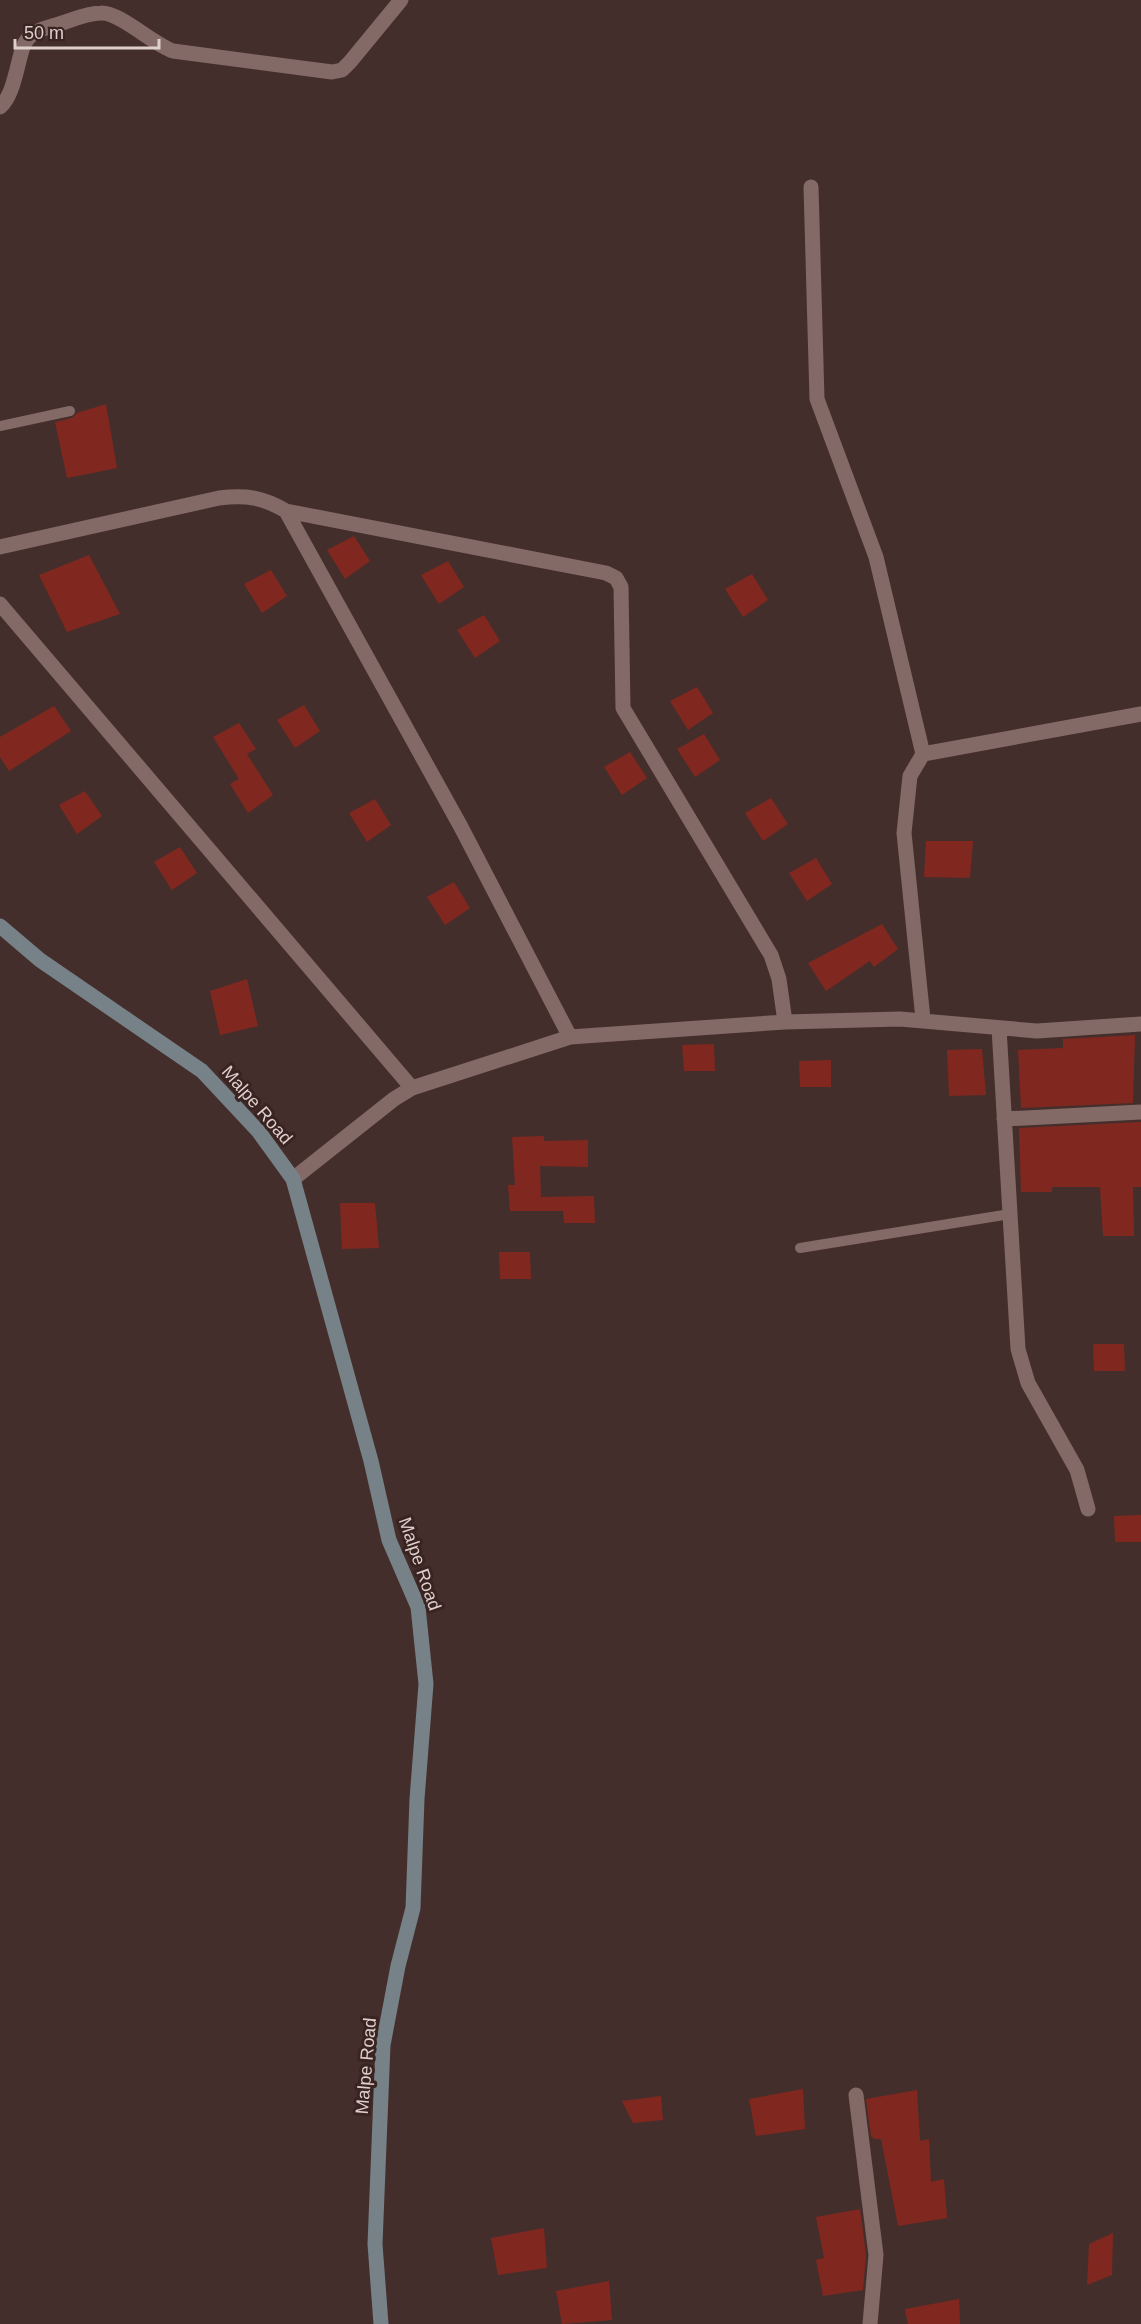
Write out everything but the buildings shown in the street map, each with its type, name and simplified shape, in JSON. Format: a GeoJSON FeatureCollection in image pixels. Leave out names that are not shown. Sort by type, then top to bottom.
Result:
{"type":"FeatureCollection","features":[{"type":"Feature","properties":{"kind":"street"},"geometry":{"type":"LineString","coordinates":[[0,107],[9,91],[24,44],[30,36],[38,30],[93,14],[103,12],[113,16],[162,47],[173,51],[332,72],[342,70],[350,62],[400,0]]}},
{"type":"Feature","properties":{"kind":"street"},"geometry":{"type":"LineString","coordinates":[[811,187],[817,399],[876,557],[922,754],[910,776],[904,833],[923,1019]]}},
{"type":"Feature","properties":{"kind":"street"},"geometry":{"type":"LineString","coordinates":[[0,547],[219,498],[240,496],[266,499],[286,511],[606,573],[616,578],[621,587],[623,708],[771,955],[779,979],[786,1022]]}},
{"type":"Feature","properties":{"kind":"street"},"geometry":{"type":"LineString","coordinates":[[286,511],[461,827],[570,1037]]}},
{"type":"Feature","properties":{"kind":"street"},"geometry":{"type":"LineString","coordinates":[[0,604],[412,1088]]}},
{"type":"Feature","properties":{"kind":"street"},"geometry":{"type":"LineString","coordinates":[[922,754],[1141,714]]}},
{"type":"Feature","properties":{"kind":"street","name":"Malpe Road"},"geometry":{"type":"LineString","coordinates":[[0,926],[40,960],[202,1071],[259,1131],[293,1179],[370,1461],[389,1540],[418,1607],[426,1684],[417,1799],[413,1908],[398,1966],[383,2045],[375,2244],[381,2324]]}},
{"type":"Feature","properties":{"kind":"street"},"geometry":{"type":"LineString","coordinates":[[293,1179],[394,1099],[412,1088],[570,1037],[786,1022],[923,1019],[999,1028],[1056,1031],[1141,1024]]}},
{"type":"Feature","properties":{"kind":"street"},"geometry":{"type":"LineString","coordinates":[[999,1028],[1018,1349],[1022,1367],[1077,1470],[1088,1509]]}},
{"type":"Feature","properties":{"kind":"street"},"geometry":{"type":"LineString","coordinates":[[1004,1119],[1141,1112]]}},
{"type":"Feature","properties":{"kind":"street"},"geometry":{"type":"LineString","coordinates":[[856,2095],[876,2255],[870,2324]]}},
{"type":"Feature","properties":{"kind":"lane"},"geometry":{"type":"LineString","coordinates":[[0,426],[70,411]]}},
{"type":"Feature","properties":{"kind":"lane"},"geometry":{"type":"LineString","coordinates":[[800,1248],[1010,1214]]}}]}
